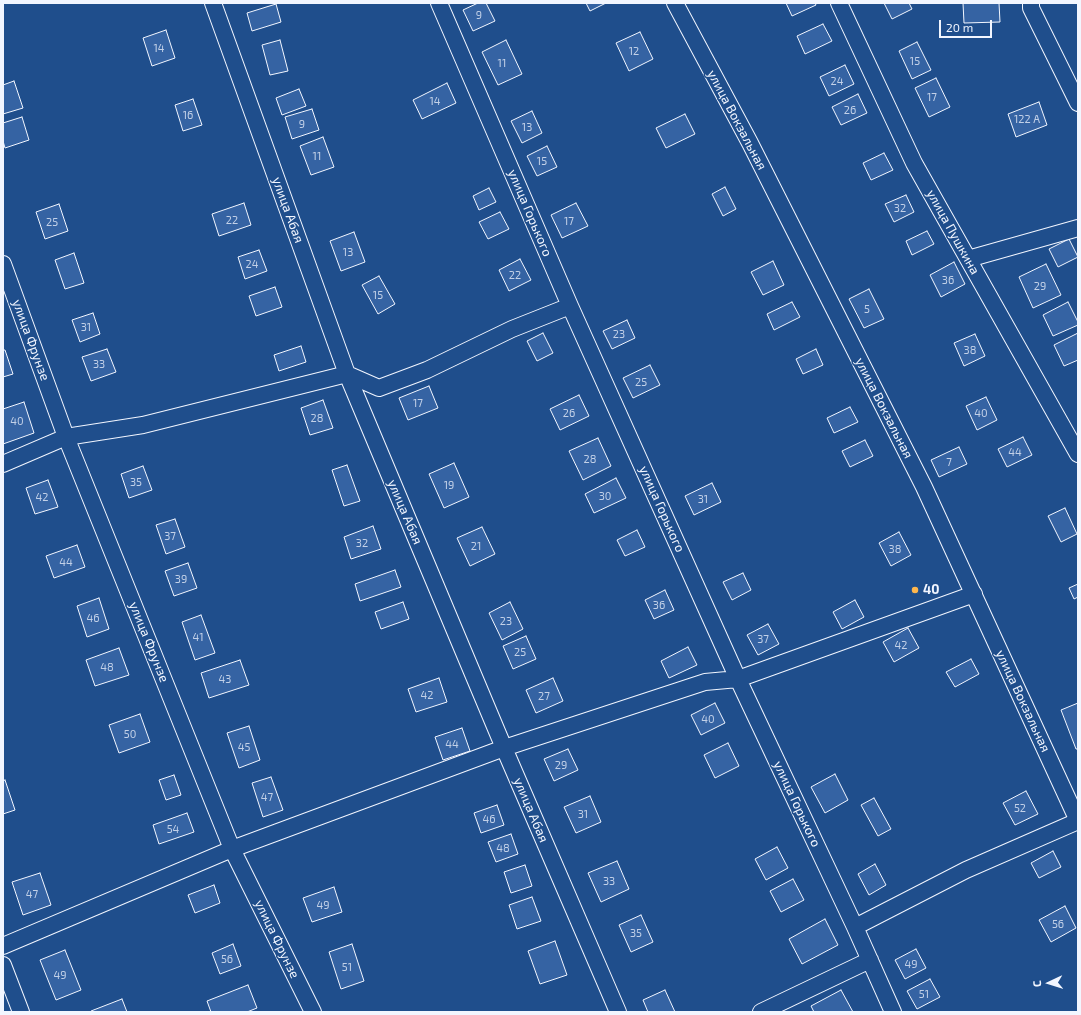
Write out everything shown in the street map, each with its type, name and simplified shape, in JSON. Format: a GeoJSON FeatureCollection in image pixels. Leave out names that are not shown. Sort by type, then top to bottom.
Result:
{"type":"FeatureCollection","features":[{"type":"Feature","properties":{"kind":"street","name":"улица Абая"},"geometry":{"type":"LineString","coordinates":[[213,3],[347,374],[504,748],[618,1012]]}},
{"type":"Feature","properties":{"kind":"street","name":"улица Горького"},"geometry":{"type":"LineString","coordinates":[[439,3],[570,306],[738,679],[855,927],[893,1012]]}},
{"type":"Feature","properties":{"kind":"street","name":"улица Вокзальная"},"geometry":{"type":"LineString","coordinates":[[675,3],[750,143],[924,487],[1078,821]]}},
{"type":"Feature","properties":{"kind":"street","name":"улица Пушкина"},"geometry":{"type":"LineString","coordinates":[[838,3],[914,162],[1078,454]]}},
{"type":"Feature","properties":{"kind":"street"},"geometry":{"type":"LineString","coordinates":[[1031,3],[1031,8],[1078,103]]}},
{"type":"Feature","properties":{"kind":"street"},"geometry":{"type":"LineString","coordinates":[[968,259],[1078,228]]}},
{"type":"Feature","properties":{"kind":"street","name":"улица Фрунзе"},"geometry":{"type":"LineString","coordinates":[[3,264],[66,437],[232,849],[313,1012]]}},
{"type":"Feature","properties":{"kind":"street"},"geometry":{"type":"LineString","coordinates":[[3,464],[66,437],[143,424],[347,374],[379,388],[427,370],[512,329],[570,306]]}},
{"type":"Feature","properties":{"kind":"street"},"geometry":{"type":"LineString","coordinates":[[3,946],[232,849],[504,748],[705,682],[738,679],[974,594]]}},
{"type":"Feature","properties":{"kind":"street"},"geometry":{"type":"LineString","coordinates":[[855,927],[966,870],[1078,821]]}},
{"type":"Feature","properties":{"kind":"street"},"geometry":{"type":"LineString","coordinates":[[761,1012],[870,960]]}},
{"type":"Feature","properties":{"kind":"street"},"geometry":{"type":"LineString","coordinates":[[3,965],[22,1012]]}},
{"type":"Feature","properties":{"kind":"building"},"geometry":{"type":"Polygon","coordinates":[[[478,3],[486,3],[495,21],[473,31],[463,10],[478,3]]]}},
{"type":"Feature","properties":{"kind":"building"},"geometry":{"type":"Polygon","coordinates":[[[586,3],[606,3],[590,11],[586,3]]]}},
{"type":"Feature","properties":{"kind":"building"},"geometry":{"type":"Polygon","coordinates":[[[786,3],[815,3],[816,5],[792,16],[786,3]]]}},
{"type":"Feature","properties":{"kind":"building"},"geometry":{"type":"Polygon","coordinates":[[[884,3],[909,3],[912,9],[892,19],[884,3]]]}},
{"type":"Feature","properties":{"kind":"building"},"geometry":{"type":"Polygon","coordinates":[[[963,3],[999,3],[1000,22],[964,23],[963,3]]]}},
{"type":"Feature","properties":{"kind":"building"},"geometry":{"type":"Polygon","coordinates":[[[276,4],[281,22],[252,31],[247,13],[276,4]]]}},
{"type":"Feature","properties":{"kind":"building"},"geometry":{"type":"Polygon","coordinates":[[[823,24],[832,41],[805,54],[797,36],[823,24]]]}},
{"type":"Feature","properties":{"kind":"building"},"geometry":{"type":"Polygon","coordinates":[[[166,30],[175,58],[152,66],[143,38],[166,30]]]}},
{"type":"Feature","properties":{"kind":"building"},"geometry":{"type":"Polygon","coordinates":[[[640,32],[653,59],[629,71],[616,43],[640,32]]]}},
{"type":"Feature","properties":{"kind":"building"},"geometry":{"type":"Polygon","coordinates":[[[280,40],[288,71],[270,75],[262,45],[280,40]]]}},
{"type":"Feature","properties":{"kind":"building"},"geometry":{"type":"Polygon","coordinates":[[[506,40],[522,74],[498,85],[482,52],[506,40]]]}},
{"type":"Feature","properties":{"kind":"building"},"geometry":{"type":"Polygon","coordinates":[[[917,42],[931,70],[912,79],[899,51],[917,42]]]}},
{"type":"Feature","properties":{"kind":"building"},"geometry":{"type":"Polygon","coordinates":[[[845,65],[854,84],[829,96],[820,77],[845,65]]]}},
{"type":"Feature","properties":{"kind":"building"},"geometry":{"type":"Polygon","coordinates":[[[936,78],[950,107],[929,117],[915,88],[936,78]]]}},
{"type":"Feature","properties":{"kind":"building"},"geometry":{"type":"Polygon","coordinates":[[[14,81],[23,108],[3,114],[3,85],[14,81]]]}},
{"type":"Feature","properties":{"kind":"building"},"geometry":{"type":"Polygon","coordinates":[[[447,83],[456,103],[422,119],[413,100],[447,83]]]}},
{"type":"Feature","properties":{"kind":"building"},"geometry":{"type":"Polygon","coordinates":[[[299,89],[306,106],[282,115],[276,98],[299,89]]]}},
{"type":"Feature","properties":{"kind":"building"},"geometry":{"type":"Polygon","coordinates":[[[858,94],[867,113],[841,125],[832,107],[858,94]]]}},
{"type":"Feature","properties":{"kind":"building"},"geometry":{"type":"Polygon","coordinates":[[[193,99],[202,125],[183,131],[175,105],[193,99]]]}},
{"type":"Feature","properties":{"kind":"building"},"geometry":{"type":"Polygon","coordinates":[[[1039,102],[1047,125],[1016,137],[1008,114],[1039,102]]]}},
{"type":"Feature","properties":{"kind":"building"},"geometry":{"type":"Polygon","coordinates":[[[312,109],[319,130],[292,139],[285,117],[312,109]]]}},
{"type":"Feature","properties":{"kind":"building"},"geometry":{"type":"Polygon","coordinates":[[[532,111],[542,133],[522,143],[511,121],[532,111]]]}},
{"type":"Feature","properties":{"kind":"building"},"geometry":{"type":"Polygon","coordinates":[[[685,114],[695,134],[666,148],[656,128],[685,114]]]}},
{"type":"Feature","properties":{"kind":"building"},"geometry":{"type":"Polygon","coordinates":[[[22,117],[29,140],[5,148],[3,141],[3,123],[22,117]]]}},
{"type":"Feature","properties":{"kind":"building"},"geometry":{"type":"Polygon","coordinates":[[[323,137],[334,167],[311,175],[300,146],[323,137]]]}},
{"type":"Feature","properties":{"kind":"building"},"geometry":{"type":"Polygon","coordinates":[[[547,146],[557,167],[537,176],[527,156],[547,146]]]}},
{"type":"Feature","properties":{"kind":"building"},"geometry":{"type":"Polygon","coordinates":[[[884,153],[893,170],[871,180],[863,163],[884,153]]]}},
{"type":"Feature","properties":{"kind":"building"},"geometry":{"type":"Polygon","coordinates":[[[725,187],[736,209],[723,216],[712,194],[725,187]]]}},
{"type":"Feature","properties":{"kind":"building"},"geometry":{"type":"Polygon","coordinates":[[[489,188],[496,202],[479,210],[473,196],[489,188]]]}},
{"type":"Feature","properties":{"kind":"building"},"geometry":{"type":"Polygon","coordinates":[[[906,195],[914,212],[894,222],[885,204],[906,195]]]}},
{"type":"Feature","properties":{"kind":"building"},"geometry":{"type":"Polygon","coordinates":[[[244,203],[251,225],[219,236],[212,214],[244,203]]]}},
{"type":"Feature","properties":{"kind":"building"},"geometry":{"type":"Polygon","coordinates":[[[576,203],[588,226],[562,238],[551,215],[576,203]]]}},
{"type":"Feature","properties":{"kind":"building"},"geometry":{"type":"Polygon","coordinates":[[[59,204],[68,231],[45,239],[36,212],[59,204]]]}},
{"type":"Feature","properties":{"kind":"building"},"geometry":{"type":"Polygon","coordinates":[[[500,212],[509,229],[488,239],[479,222],[500,212]]]}},
{"type":"Feature","properties":{"kind":"building"},"geometry":{"type":"Polygon","coordinates":[[[927,231],[934,244],[912,255],[906,241],[927,231]]]}},
{"type":"Feature","properties":{"kind":"building"},"geometry":{"type":"Polygon","coordinates":[[[354,232],[365,262],[341,271],[330,241],[354,232]]]}},
{"type":"Feature","properties":{"kind":"building"},"geometry":{"type":"Polygon","coordinates":[[[1069,239],[1078,257],[1058,267],[1049,249],[1069,239]]]}},
{"type":"Feature","properties":{"kind":"building"},"geometry":{"type":"Polygon","coordinates":[[[259,250],[267,271],[245,279],[238,257],[259,250]]]}},
{"type":"Feature","properties":{"kind":"building"},"geometry":{"type":"Polygon","coordinates":[[[74,253],[84,283],[65,289],[55,260],[74,253]]]}},
{"type":"Feature","properties":{"kind":"building"},"geometry":{"type":"Polygon","coordinates":[[[520,259],[531,280],[509,291],[499,270],[520,259]]]}},
{"type":"Feature","properties":{"kind":"building"},"geometry":{"type":"Polygon","coordinates":[[[773,261],[784,285],[763,295],[751,272],[773,261]]]}},
{"type":"Feature","properties":{"kind":"building"},"geometry":{"type":"Polygon","coordinates":[[[954,262],[965,284],[941,297],[930,275],[954,262]]]}},
{"type":"Feature","properties":{"kind":"building"},"geometry":{"type":"Polygon","coordinates":[[[1046,264],[1061,295],[1033,308],[1019,277],[1046,264]]]}},
{"type":"Feature","properties":{"kind":"building"},"geometry":{"type":"Polygon","coordinates":[[[379,276],[395,304],[378,314],[362,285],[379,276]]]}},
{"type":"Feature","properties":{"kind":"building"},"geometry":{"type":"Polygon","coordinates":[[[275,287],[282,307],[256,316],[249,296],[275,287]]]}},
{"type":"Feature","properties":{"kind":"building"},"geometry":{"type":"Polygon","coordinates":[[[869,289],[884,319],[864,328],[849,299],[869,289]]]}},
{"type":"Feature","properties":{"kind":"building"},"geometry":{"type":"Polygon","coordinates":[[[792,302],[800,317],[774,330],[767,314],[792,302]]]}},
{"type":"Feature","properties":{"kind":"building"},"geometry":{"type":"Polygon","coordinates":[[[1068,302],[1078,325],[1053,336],[1043,315],[1068,302]]]}},
{"type":"Feature","properties":{"kind":"building"},"geometry":{"type":"Polygon","coordinates":[[[93,313],[100,334],[80,342],[72,320],[93,313]]]}},
{"type":"Feature","properties":{"kind":"building"},"geometry":{"type":"Polygon","coordinates":[[[627,320],[635,338],[612,349],[603,331],[627,320]]]}},
{"type":"Feature","properties":{"kind":"building"},"geometry":{"type":"Polygon","coordinates":[[[543,333],[553,353],[537,361],[527,341],[543,333]]]}},
{"type":"Feature","properties":{"kind":"building"},"geometry":{"type":"Polygon","coordinates":[[[1078,333],[1078,360],[1064,366],[1054,345],[1078,333]]]}},
{"type":"Feature","properties":{"kind":"building"},"geometry":{"type":"Polygon","coordinates":[[[975,334],[985,356],[964,366],[954,343],[975,334]]]}},
{"type":"Feature","properties":{"kind":"building"},"geometry":{"type":"Polygon","coordinates":[[[301,346],[306,362],[279,371],[274,355],[301,346]]]}},
{"type":"Feature","properties":{"kind":"building"},"geometry":{"type":"Polygon","coordinates":[[[107,349],[116,372],[91,381],[82,357],[107,349]]]}},
{"type":"Feature","properties":{"kind":"building"},"geometry":{"type":"Polygon","coordinates":[[[816,349],[823,365],[803,374],[796,359],[816,349]]]}},
{"type":"Feature","properties":{"kind":"building"},"geometry":{"type":"Polygon","coordinates":[[[3,350],[5,350],[13,374],[3,377],[3,350]]]}},
{"type":"Feature","properties":{"kind":"building"},"geometry":{"type":"Polygon","coordinates":[[[650,365],[660,385],[633,398],[623,378],[650,365]]]}},
{"type":"Feature","properties":{"kind":"building"},"geometry":{"type":"Polygon","coordinates":[[[429,386],[438,408],[408,420],[399,398],[429,386]]]}},
{"type":"Feature","properties":{"kind":"building"},"geometry":{"type":"Polygon","coordinates":[[[579,395],[589,416],[560,430],[550,409],[579,395]]]}},
{"type":"Feature","properties":{"kind":"building"},"geometry":{"type":"Polygon","coordinates":[[[986,397],[997,420],[977,430],[966,406],[986,397]]]}},
{"type":"Feature","properties":{"kind":"building"},"geometry":{"type":"Polygon","coordinates":[[[323,400],[333,428],[310,435],[301,408],[323,400]]]}},
{"type":"Feature","properties":{"kind":"building"},"geometry":{"type":"Polygon","coordinates":[[[24,402],[34,433],[3,444],[3,409],[24,402]]]}},
{"type":"Feature","properties":{"kind":"building"},"geometry":{"type":"Polygon","coordinates":[[[850,407],[858,422],[834,433],[827,418],[850,407]]]}},
{"type":"Feature","properties":{"kind":"building"},"geometry":{"type":"Polygon","coordinates":[[[1023,437],[1032,455],[1007,467],[998,449],[1023,437]]]}},
{"type":"Feature","properties":{"kind":"building"},"geometry":{"type":"Polygon","coordinates":[[[598,438],[611,466],[583,480],[569,451],[598,438]]]}},
{"type":"Feature","properties":{"kind":"building"},"geometry":{"type":"Polygon","coordinates":[[[865,440],[873,456],[850,467],[842,451],[865,440]]]}},
{"type":"Feature","properties":{"kind":"building"},"geometry":{"type":"Polygon","coordinates":[[[959,447],[967,464],[939,477],[931,460],[959,447]]]}},
{"type":"Feature","properties":{"kind":"building"},"geometry":{"type":"Polygon","coordinates":[[[454,463],[469,497],[444,508],[429,474],[454,463]]]}},
{"type":"Feature","properties":{"kind":"building"},"geometry":{"type":"Polygon","coordinates":[[[347,465],[360,501],[344,506],[332,470],[347,465]]]}},
{"type":"Feature","properties":{"kind":"building"},"geometry":{"type":"Polygon","coordinates":[[[143,466],[152,490],[129,498],[121,474],[143,466]]]}},
{"type":"Feature","properties":{"kind":"building"},"geometry":{"type":"Polygon","coordinates":[[[616,478],[626,498],[594,513],[585,494],[616,478]]]}},
{"type":"Feature","properties":{"kind":"building"},"geometry":{"type":"Polygon","coordinates":[[[48,480],[58,507],[35,514],[26,488],[48,480]]]}},
{"type":"Feature","properties":{"kind":"building"},"geometry":{"type":"Polygon","coordinates":[[[712,483],[721,502],[694,515],[685,496],[712,483]]]}},
{"type":"Feature","properties":{"kind":"building"},"geometry":{"type":"Polygon","coordinates":[[[1065,508],[1077,534],[1061,542],[1048,516],[1065,508]]]}},
{"type":"Feature","properties":{"kind":"building"},"geometry":{"type":"Polygon","coordinates":[[[175,519],[185,547],[166,554],[156,525],[175,519]]]}},
{"type":"Feature","properties":{"kind":"building"},"geometry":{"type":"Polygon","coordinates":[[[373,526],[381,549],[351,559],[344,537],[373,526]]]}},
{"type":"Feature","properties":{"kind":"building"},"geometry":{"type":"Polygon","coordinates":[[[482,527],[495,554],[470,566],[457,538],[482,527]]]}},
{"type":"Feature","properties":{"kind":"building"},"geometry":{"type":"Polygon","coordinates":[[[637,530],[645,547],[625,556],[617,540],[637,530]]]}},
{"type":"Feature","properties":{"kind":"building"},"geometry":{"type":"Polygon","coordinates":[[[899,532],[911,555],[891,566],[879,543],[899,532]]]}},
{"type":"Feature","properties":{"kind":"building"},"geometry":{"type":"Polygon","coordinates":[[[77,545],[85,567],[54,578],[46,556],[77,545]]]}},
{"type":"Feature","properties":{"kind":"building"},"geometry":{"type":"Polygon","coordinates":[[[188,563],[197,588],[174,596],[165,571],[188,563]]]}},
{"type":"Feature","properties":{"kind":"building"},"geometry":{"type":"Polygon","coordinates":[[[395,570],[401,587],[360,601],[355,584],[395,570]]]}},
{"type":"Feature","properties":{"kind":"building"},"geometry":{"type":"Polygon","coordinates":[[[743,573],[751,590],[732,600],[723,582],[743,573]]]}},
{"type":"Feature","properties":{"kind":"building"},"geometry":{"type":"Polygon","coordinates":[[[1078,584],[1078,597],[1074,599],[1069,588],[1078,584]]]}},
{"type":"Feature","properties":{"kind":"building"},"geometry":{"type":"Polygon","coordinates":[[[665,590],[674,610],[654,619],[645,600],[665,590]]]}},
{"type":"Feature","properties":{"kind":"building"},"geometry":{"type":"Polygon","coordinates":[[[99,598],[109,629],[87,637],[77,606],[99,598]]]}},
{"type":"Feature","properties":{"kind":"building"},"geometry":{"type":"Polygon","coordinates":[[[855,600],[864,617],[842,629],[833,612],[855,600]]]}},
{"type":"Feature","properties":{"kind":"building"},"geometry":{"type":"Polygon","coordinates":[[[403,602],[409,619],[381,629],[375,612],[403,602]]]}},
{"type":"Feature","properties":{"kind":"building"},"geometry":{"type":"Polygon","coordinates":[[[510,602],[523,629],[502,640],[489,613],[510,602]]]}},
{"type":"Feature","properties":{"kind":"building"},"geometry":{"type":"Polygon","coordinates":[[[201,615],[215,653],[195,660],[182,622],[201,615]]]}},
{"type":"Feature","properties":{"kind":"building"},"geometry":{"type":"Polygon","coordinates":[[[768,624],[779,644],[758,655],[747,635],[768,624]]]}},
{"type":"Feature","properties":{"kind":"building"},"geometry":{"type":"Polygon","coordinates":[[[908,628],[919,648],[894,662],[883,642],[908,628]]]}},
{"type":"Feature","properties":{"kind":"building"},"geometry":{"type":"Polygon","coordinates":[[[526,636],[536,659],[513,669],[503,646],[526,636]]]}},
{"type":"Feature","properties":{"kind":"building"},"geometry":{"type":"Polygon","coordinates":[[[688,647],[697,665],[669,678],[661,661],[688,647]]]}},
{"type":"Feature","properties":{"kind":"building"},"geometry":{"type":"Polygon","coordinates":[[[119,648],[129,675],[95,686],[86,660],[119,648]]]}},
{"type":"Feature","properties":{"kind":"building"},"geometry":{"type":"Polygon","coordinates":[[[971,659],[979,674],[955,687],[946,672],[971,659]]]}},
{"type":"Feature","properties":{"kind":"building"},"geometry":{"type":"Polygon","coordinates":[[[240,660],[249,685],[209,698],[201,673],[240,660]]]}},
{"type":"Feature","properties":{"kind":"building"},"geometry":{"type":"Polygon","coordinates":[[[439,678],[447,702],[416,712],[408,689],[439,678]]]}},
{"type":"Feature","properties":{"kind":"building"},"geometry":{"type":"Polygon","coordinates":[[[553,678],[563,701],[536,713],[526,690],[553,678]]]}},
{"type":"Feature","properties":{"kind":"building"},"geometry":{"type":"Polygon","coordinates":[[[715,703],[725,723],[701,735],[691,715],[715,703]]]}},
{"type":"Feature","properties":{"kind":"building"},"geometry":{"type":"Polygon","coordinates":[[[1078,703],[1078,749],[1076,749],[1061,710],[1078,703]]]}},
{"type":"Feature","properties":{"kind":"building"},"geometry":{"type":"Polygon","coordinates":[[[140,714],[150,742],[119,753],[109,725],[140,714]]]}},
{"type":"Feature","properties":{"kind":"building"},"geometry":{"type":"Polygon","coordinates":[[[249,726],[260,760],[239,768],[227,733],[249,726]]]}},
{"type":"Feature","properties":{"kind":"building"},"geometry":{"type":"Polygon","coordinates":[[[462,728],[470,751],[443,760],[435,737],[462,728]]]}},
{"type":"Feature","properties":{"kind":"building"},"geometry":{"type":"Polygon","coordinates":[[[728,743],[739,766],[715,778],[704,755],[728,743]]]}},
{"type":"Feature","properties":{"kind":"building"},"geometry":{"type":"Polygon","coordinates":[[[568,749],[578,770],[554,781],[544,759],[568,749]]]}},
{"type":"Feature","properties":{"kind":"building"},"geometry":{"type":"Polygon","coordinates":[[[835,774],[848,800],[825,813],[811,787],[835,774]]]}},
{"type":"Feature","properties":{"kind":"building"},"geometry":{"type":"Polygon","coordinates":[[[174,775],[181,795],[166,800],[159,780],[174,775]]]}},
{"type":"Feature","properties":{"kind":"building"},"geometry":{"type":"Polygon","coordinates":[[[271,777],[283,810],[263,817],[252,783],[271,777]]]}},
{"type":"Feature","properties":{"kind":"building"},"geometry":{"type":"Polygon","coordinates":[[[5,780],[15,810],[3,814],[3,781],[5,780]]]}},
{"type":"Feature","properties":{"kind":"building"},"geometry":{"type":"Polygon","coordinates":[[[1026,791],[1038,814],[1015,825],[1003,803],[1026,791]]]}},
{"type":"Feature","properties":{"kind":"building"},"geometry":{"type":"Polygon","coordinates":[[[590,796],[601,822],[576,833],[564,807],[590,796]]]}},
{"type":"Feature","properties":{"kind":"building"},"geometry":{"type":"Polygon","coordinates":[[[874,798],[891,829],[878,836],[861,805],[874,798]]]}},
{"type":"Feature","properties":{"kind":"building"},"geometry":{"type":"Polygon","coordinates":[[[497,805],[504,825],[481,833],[474,813],[497,805]]]}},
{"type":"Feature","properties":{"kind":"building"},"geometry":{"type":"Polygon","coordinates":[[[187,813],[194,832],[159,844],[153,825],[187,813]]]}},
{"type":"Feature","properties":{"kind":"building"},"geometry":{"type":"Polygon","coordinates":[[[511,834],[518,854],[496,862],[488,842],[511,834]]]}},
{"type":"Feature","properties":{"kind":"building"},"geometry":{"type":"Polygon","coordinates":[[[777,847],[788,868],[766,880],[755,859],[777,847]]]}},
{"type":"Feature","properties":{"kind":"building"},"geometry":{"type":"Polygon","coordinates":[[[1053,851],[1061,867],[1039,878],[1031,863],[1053,851]]]}},
{"type":"Feature","properties":{"kind":"building"},"geometry":{"type":"Polygon","coordinates":[[[617,861],[629,889],[601,902],[588,873],[617,861]]]}},
{"type":"Feature","properties":{"kind":"building"},"geometry":{"type":"Polygon","coordinates":[[[875,864],[886,885],[869,895],[858,874],[875,864]]]}},
{"type":"Feature","properties":{"kind":"building"},"geometry":{"type":"Polygon","coordinates":[[[525,865],[532,886],[511,893],[504,872],[525,865]]]}},
{"type":"Feature","properties":{"kind":"building"},"geometry":{"type":"Polygon","coordinates":[[[40,873],[51,905],[23,915],[12,882],[40,873]]]}},
{"type":"Feature","properties":{"kind":"building"},"geometry":{"type":"Polygon","coordinates":[[[793,879],[804,900],[781,912],[770,891],[793,879]]]}},
{"type":"Feature","properties":{"kind":"building"},"geometry":{"type":"Polygon","coordinates":[[[214,885],[220,903],[195,913],[188,895],[214,885]]]}},
{"type":"Feature","properties":{"kind":"building"},"geometry":{"type":"Polygon","coordinates":[[[334,887],[342,912],[312,922],[303,898],[334,887]]]}},
{"type":"Feature","properties":{"kind":"building"},"geometry":{"type":"Polygon","coordinates":[[[532,897],[541,921],[517,929],[509,905],[532,897]]]}},
{"type":"Feature","properties":{"kind":"building"},"geometry":{"type":"Polygon","coordinates":[[[1065,906],[1076,928],[1051,942],[1039,920],[1065,906]]]}},
{"type":"Feature","properties":{"kind":"building"},"geometry":{"type":"Polygon","coordinates":[[[641,915],[653,942],[631,952],[619,925],[641,915]]]}},
{"type":"Feature","properties":{"kind":"building"},"geometry":{"type":"Polygon","coordinates":[[[825,919],[838,945],[802,964],[789,939],[825,919]]]}},
{"type":"Feature","properties":{"kind":"building"},"geometry":{"type":"Polygon","coordinates":[[[555,941],[567,975],[540,984],[528,951],[555,941]]]}},
{"type":"Feature","properties":{"kind":"building"},"geometry":{"type":"Polygon","coordinates":[[[233,944],[241,966],[220,974],[212,953],[233,944]]]}},
{"type":"Feature","properties":{"kind":"building"},"geometry":{"type":"Polygon","coordinates":[[[352,944],[364,981],[341,989],[329,952],[352,944]]]}},
{"type":"Feature","properties":{"kind":"building"},"geometry":{"type":"Polygon","coordinates":[[[916,949],[926,968],[905,979],[895,960],[916,949]]]}},
{"type":"Feature","properties":{"kind":"building"},"geometry":{"type":"Polygon","coordinates":[[[65,950],[81,990],[56,1000],[40,960],[65,950]]]}},
{"type":"Feature","properties":{"kind":"building"},"geometry":{"type":"Polygon","coordinates":[[[930,979],[940,997],[917,1009],[907,991],[930,979]]]}},
{"type":"Feature","properties":{"kind":"building"},"geometry":{"type":"Polygon","coordinates":[[[248,985],[257,1008],[247,1012],[211,1012],[207,1001],[248,985]]]}},
{"type":"Feature","properties":{"kind":"building"},"geometry":{"type":"Polygon","coordinates":[[[665,990],[675,1012],[648,1012],[643,1000],[665,990]]]}},
{"type":"Feature","properties":{"kind":"building"},"geometry":{"type":"Polygon","coordinates":[[[841,990],[853,1012],[814,1012],[811,1006],[841,990]]]}},
{"type":"Feature","properties":{"kind":"building"},"geometry":{"type":"Polygon","coordinates":[[[122,999],[127,1012],[91,1011],[122,999]]]}},
{"type":"Feature","properties":{"kind":"place","name":"40"},"geometry":{"type":"Point","coordinates":[915,590]}}]}
